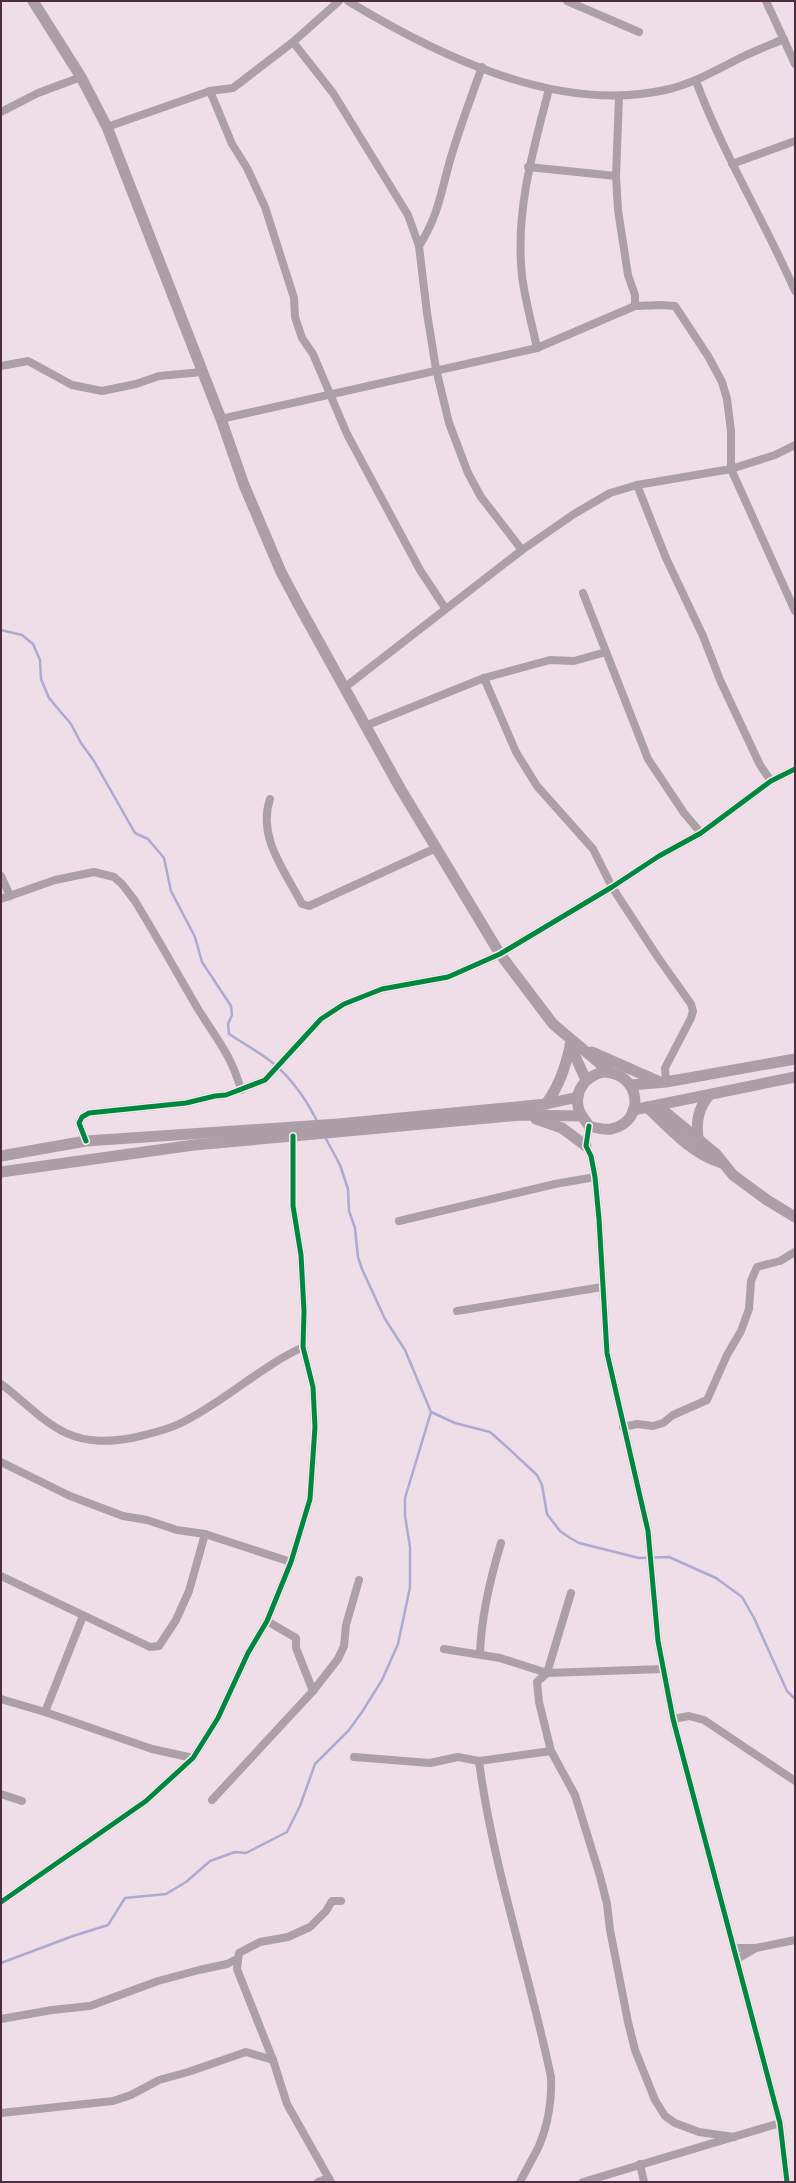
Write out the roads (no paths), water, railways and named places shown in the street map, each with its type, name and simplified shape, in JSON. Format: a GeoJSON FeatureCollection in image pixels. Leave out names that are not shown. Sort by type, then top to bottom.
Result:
{"type":"FeatureCollection","features":[{"type":"Feature","properties":{"kind":"main road"},"geometry":{"type":"LineString","coordinates":[[33,1],[81,76],[107,127],[221,419],[244,485],[281,572],[344,688],[436,848],[500,954],[553,1024],[571,1043],[610,1072],[622,1076],[631,1085],[635,1097],[633,1110],[625,1122],[619,1126],[605,1129],[589,1126],[582,1116],[578,1097],[586,1080],[597,1073],[610,1072]]}},
{"type":"Feature","properties":{"kind":"main road"},"geometry":{"type":"LineString","coordinates":[[571,1043],[665,1082]]}},
{"type":"Feature","properties":{"kind":"main road"},"geometry":{"type":"LineString","coordinates":[[571,1043],[586,1080]]}},
{"type":"Feature","properties":{"kind":"main road"},"geometry":{"type":"LineString","coordinates":[[546,1104],[556,1091],[563,1074],[571,1043]]}},
{"type":"Feature","properties":{"kind":"main road"},"geometry":{"type":"LineString","coordinates":[[631,1085],[665,1082],[795,1059]]}},
{"type":"Feature","properties":{"kind":"main road"},"geometry":{"type":"LineString","coordinates":[[633,1110],[795,1077]]}},
{"type":"Feature","properties":{"kind":"main road"},"geometry":{"type":"LineString","coordinates":[[698,1139],[697,1119],[702,1104],[709,1095]]}},
{"type":"Feature","properties":{"kind":"main road"},"geometry":{"type":"LineString","coordinates":[[336,1129],[546,1104],[578,1097]]}},
{"type":"Feature","properties":{"kind":"main road"},"geometry":{"type":"LineString","coordinates":[[652,1107],[698,1139],[716,1154],[733,1175],[795,1217]]}},
{"type":"Feature","properties":{"kind":"main road"},"geometry":{"type":"LineString","coordinates":[[652,1107],[672,1130],[708,1159],[722,1163]]}},
{"type":"Feature","properties":{"kind":"main road"},"geometry":{"type":"LineString","coordinates":[[1,1172],[194,1145],[294,1133],[522,1115],[582,1116]]}},
{"type":"Feature","properties":{"kind":"main road"},"geometry":{"type":"LineString","coordinates":[[522,1115],[562,1128],[586,1146]]}},
{"type":"Feature","properties":{"kind":"main road"},"geometry":{"type":"LineString","coordinates":[[1,1156],[86,1141],[294,1133]]}},
{"type":"Feature","properties":{"kind":"street"},"geometry":{"type":"LineString","coordinates":[[107,127],[210,91],[233,88],[293,42],[339,1]]}},
{"type":"Feature","properties":{"kind":"street"},"geometry":{"type":"LineString","coordinates":[[348,1],[386,24],[439,50],[482,68],[549,89],[599,96],[619,96],[665,90],[696,81],[740,58],[784,39]]}},
{"type":"Feature","properties":{"kind":"street"},"geometry":{"type":"LineString","coordinates":[[567,1],[639,32]]}},
{"type":"Feature","properties":{"kind":"street"},"geometry":{"type":"LineString","coordinates":[[766,1],[795,64]]}},
{"type":"Feature","properties":{"kind":"street"},"geometry":{"type":"LineString","coordinates":[[293,42],[333,93],[408,215],[419,246],[427,313],[436,369],[449,423],[468,473],[481,497],[522,550]]}},
{"type":"Feature","properties":{"kind":"street"},"geometry":{"type":"LineString","coordinates":[[419,246],[430,229],[442,197],[463,116],[482,68]]}},
{"type":"Feature","properties":{"kind":"street"},"geometry":{"type":"LineString","coordinates":[[1,112],[38,94],[81,76]]}},
{"type":"Feature","properties":{"kind":"street"},"geometry":{"type":"LineString","coordinates":[[696,81],[714,126],[775,246],[795,291]]}},
{"type":"Feature","properties":{"kind":"street"},"geometry":{"type":"LineString","coordinates":[[537,348],[522,276],[522,221],[528,167],[549,89]]}},
{"type":"Feature","properties":{"kind":"street"},"geometry":{"type":"LineString","coordinates":[[210,91],[232,144],[247,168],[265,207],[294,298],[295,316],[298,328],[313,354],[331,393],[347,434],[420,570],[445,608]]}},
{"type":"Feature","properties":{"kind":"street"},"geometry":{"type":"LineString","coordinates":[[619,96],[616,176],[618,210],[626,267],[635,295],[635,306]]}},
{"type":"Feature","properties":{"kind":"street"},"geometry":{"type":"LineString","coordinates":[[732,164],[795,141]]}},
{"type":"Feature","properties":{"kind":"street"},"geometry":{"type":"LineString","coordinates":[[528,167],[616,176]]}},
{"type":"Feature","properties":{"kind":"street"},"geometry":{"type":"LineString","coordinates":[[635,295],[648,306]]}},
{"type":"Feature","properties":{"kind":"street"},"geometry":{"type":"LineString","coordinates":[[221,419],[436,369],[537,348],[635,306],[662,304],[674,306],[708,356],[722,382],[727,399],[731,431],[731,469],[795,611]]}},
{"type":"Feature","properties":{"kind":"street"},"geometry":{"type":"LineString","coordinates":[[1,366],[28,361],[72,385],[102,391],[136,384],[159,376],[202,372]]}},
{"type":"Feature","properties":{"kind":"street"},"geometry":{"type":"LineString","coordinates":[[344,688],[445,608],[522,550],[574,514],[610,493],[637,485],[731,469],[775,455],[795,445]]}},
{"type":"Feature","properties":{"kind":"street"},"geometry":{"type":"LineString","coordinates":[[637,485],[666,558],[702,636],[720,680],[760,765],[771,781]]}},
{"type":"Feature","properties":{"kind":"street"},"geometry":{"type":"LineString","coordinates":[[583,593],[648,759],[684,813],[701,833]]}},
{"type":"Feature","properties":{"kind":"street"},"geometry":{"type":"LineString","coordinates":[[365,726],[484,678],[550,660],[574,661],[606,652]]}},
{"type":"Feature","properties":{"kind":"street"},"geometry":{"type":"LineString","coordinates":[[484,678],[516,752],[538,786],[593,849],[612,887],[657,956],[691,1004],[693,1011],[691,1018],[665,1068],[665,1082]]}},
{"type":"Feature","properties":{"kind":"street"},"geometry":{"type":"LineString","coordinates":[[86,1141],[80,1123],[82,1117],[89,1113],[186,1102],[226,1095],[265,1080],[320,1019],[344,1004],[382,989],[448,977],[500,954],[612,887],[659,856],[701,833],[771,781],[795,769]]}},
{"type":"Feature","properties":{"kind":"street"},"geometry":{"type":"LineString","coordinates":[[270,799],[267,810],[266,824],[276,859],[302,904],[305,905],[309,906],[436,848]]}},
{"type":"Feature","properties":{"kind":"street"},"geometry":{"type":"LineString","coordinates":[[1,899],[55,880],[94,872],[114,877],[122,884],[135,901],[199,1011],[221,1042],[237,1075],[241,1090]]}},
{"type":"Feature","properties":{"kind":"street"},"geometry":{"type":"LineString","coordinates":[[1,876],[10,896]]}},
{"type":"Feature","properties":{"kind":"street"},"geometry":{"type":"LineString","coordinates":[[589,1126],[586,1146],[591,1156],[595,1177],[599,1219],[606,1353],[623,1427],[637,1477],[648,1531],[663,1669],[673,1719],[780,2123],[787,2182]]}},
{"type":"Feature","properties":{"kind":"street"},"geometry":{"type":"LineString","coordinates":[[1,1902],[146,1801],[193,1758],[218,1718],[248,1653],[267,1621],[291,1562],[310,1499],[315,1427],[313,1387],[303,1347],[304,1310],[301,1255],[293,1206],[294,1133]]}},
{"type":"Feature","properties":{"kind":"street"},"geometry":{"type":"LineString","coordinates":[[399,1221],[555,1184],[595,1177]]}},
{"type":"Feature","properties":{"kind":"street"},"geometry":{"type":"LineString","coordinates":[[623,1427],[637,1424],[652,1426],[663,1423],[673,1415],[707,1400],[727,1355],[741,1331],[749,1309],[751,1281],[757,1267],[780,1261],[795,1252]]}},
{"type":"Feature","properties":{"kind":"street"},"geometry":{"type":"LineString","coordinates":[[458,1311],[602,1287]]}},
{"type":"Feature","properties":{"kind":"street"},"geometry":{"type":"LineString","coordinates":[[1,1384],[51,1425],[79,1438],[106,1442],[146,1435],[178,1424],[204,1410],[263,1368],[303,1347]]}},
{"type":"Feature","properties":{"kind":"street"},"geometry":{"type":"LineString","coordinates":[[1,1462],[70,1496],[123,1516],[147,1520],[177,1530],[205,1534],[291,1562]]}},
{"type":"Feature","properties":{"kind":"street"},"geometry":{"type":"LineString","coordinates":[[1,1576],[150,1647],[159,1646],[176,1620],[189,1591],[205,1534]]}},
{"type":"Feature","properties":{"kind":"street"},"geometry":{"type":"LineString","coordinates":[[480,1654],[481,1631],[495,1561],[502,1543]]}},
{"type":"Feature","properties":{"kind":"street"},"geometry":{"type":"LineString","coordinates":[[212,1800],[313,1691],[338,1659],[344,1646],[346,1625],[359,1580]]}},
{"type":"Feature","properties":{"kind":"street"},"geometry":{"type":"LineString","coordinates":[[571,1593],[547,1673],[537,1682],[537,1693],[551,1751],[574,1795],[600,1876],[607,1904],[610,1930],[635,2050],[655,2100],[665,2116],[675,2123],[699,2132],[734,2137]]}},
{"type":"Feature","properties":{"kind":"street"},"geometry":{"type":"LineString","coordinates":[[45,1712],[83,1616]]}},
{"type":"Feature","properties":{"kind":"street"},"geometry":{"type":"LineString","coordinates":[[267,1621],[296,1638],[296,1648],[313,1691]]}},
{"type":"Feature","properties":{"kind":"street"},"geometry":{"type":"LineString","coordinates":[[444,1649],[480,1654],[547,1673],[663,1669]]}},
{"type":"Feature","properties":{"kind":"street"},"geometry":{"type":"LineString","coordinates":[[1,1699],[45,1712],[152,1749],[193,1758]]}},
{"type":"Feature","properties":{"kind":"street"},"geometry":{"type":"LineString","coordinates":[[673,1719],[689,1716],[704,1720],[795,1781]]}},
{"type":"Feature","properties":{"kind":"street"},"geometry":{"type":"LineString","coordinates":[[354,1757],[430,1763],[458,1757],[479,1761],[551,1751]]}},
{"type":"Feature","properties":{"kind":"street"},"geometry":{"type":"LineString","coordinates":[[479,1761],[485,1808],[530,1984],[551,2076],[552,2092],[547,2118],[539,2145],[520,2182]]}},
{"type":"Feature","properties":{"kind":"street"},"geometry":{"type":"LineString","coordinates":[[1,1794],[22,1802]]}},
{"type":"Feature","properties":{"kind":"street"},"geometry":{"type":"LineString","coordinates":[[318,2182],[330,2180],[287,2104],[272,2060],[237,1969],[237,1959],[239,1953],[260,1942],[288,1937],[310,1927],[326,1911],[332,1901],[341,1901]]}},
{"type":"Feature","properties":{"kind":"street"},"geometry":{"type":"LineString","coordinates":[[734,1948],[756,1948],[795,1940]]}},
{"type":"Feature","properties":{"kind":"street"},"geometry":{"type":"LineString","coordinates":[[737,1959],[756,1948]]}},
{"type":"Feature","properties":{"kind":"street"},"geometry":{"type":"LineString","coordinates":[[1,2019],[52,2010],[90,2006],[158,1981],[227,1964],[237,1959]]}},
{"type":"Feature","properties":{"kind":"street"},"geometry":{"type":"LineString","coordinates":[[227,1964],[237,1969]]}},
{"type":"Feature","properties":{"kind":"street"},"geometry":{"type":"LineString","coordinates":[[1,2113],[113,2101],[159,2080],[246,2052],[272,2060]]}},
{"type":"Feature","properties":{"kind":"street"},"geometry":{"type":"LineString","coordinates":[[583,2182],[780,2123]]}},
{"type":"Feature","properties":{"kind":"street"},"geometry":{"type":"LineString","coordinates":[[640,2164],[644,2182]]}},
{"type":"Feature","properties":{"kind":"waterway"},"geometry":{"type":"LineString","coordinates":[[1,630],[22,635],[33,644],[40,660],[41,679],[49,698],[71,724],[135,833],[148,839],[164,858],[171,891],[195,937],[202,962],[231,1006],[232,1015],[228,1024],[229,1034],[261,1054],[282,1071],[296,1086],[317,1121]]}},
{"type":"Feature","properties":{"kind":"waterway"},"geometry":{"type":"LineString","coordinates":[[325,1137],[340,1165],[348,1189],[349,1211],[355,1228],[358,1257],[362,1269],[385,1319],[405,1350],[431,1412],[455,1423],[490,1432],[507,1447],[537,1475],[542,1485],[547,1514],[560,1531],[570,1538],[579,1543],[639,1558],[669,1557],[716,1578],[742,1597],[754,1618],[787,1691],[795,1699]]}},
{"type":"Feature","properties":{"kind":"waterway"},"geometry":{"type":"LineString","coordinates":[[1,1963],[73,1936],[108,1925],[125,1898],[166,1894],[186,1882],[210,1861],[235,1852],[246,1853],[287,1832],[300,1806],[315,1764],[349,1730],[362,1712],[382,1680],[398,1644],[410,1587],[410,1547],[405,1516],[405,1498],[431,1412]]}}]}
